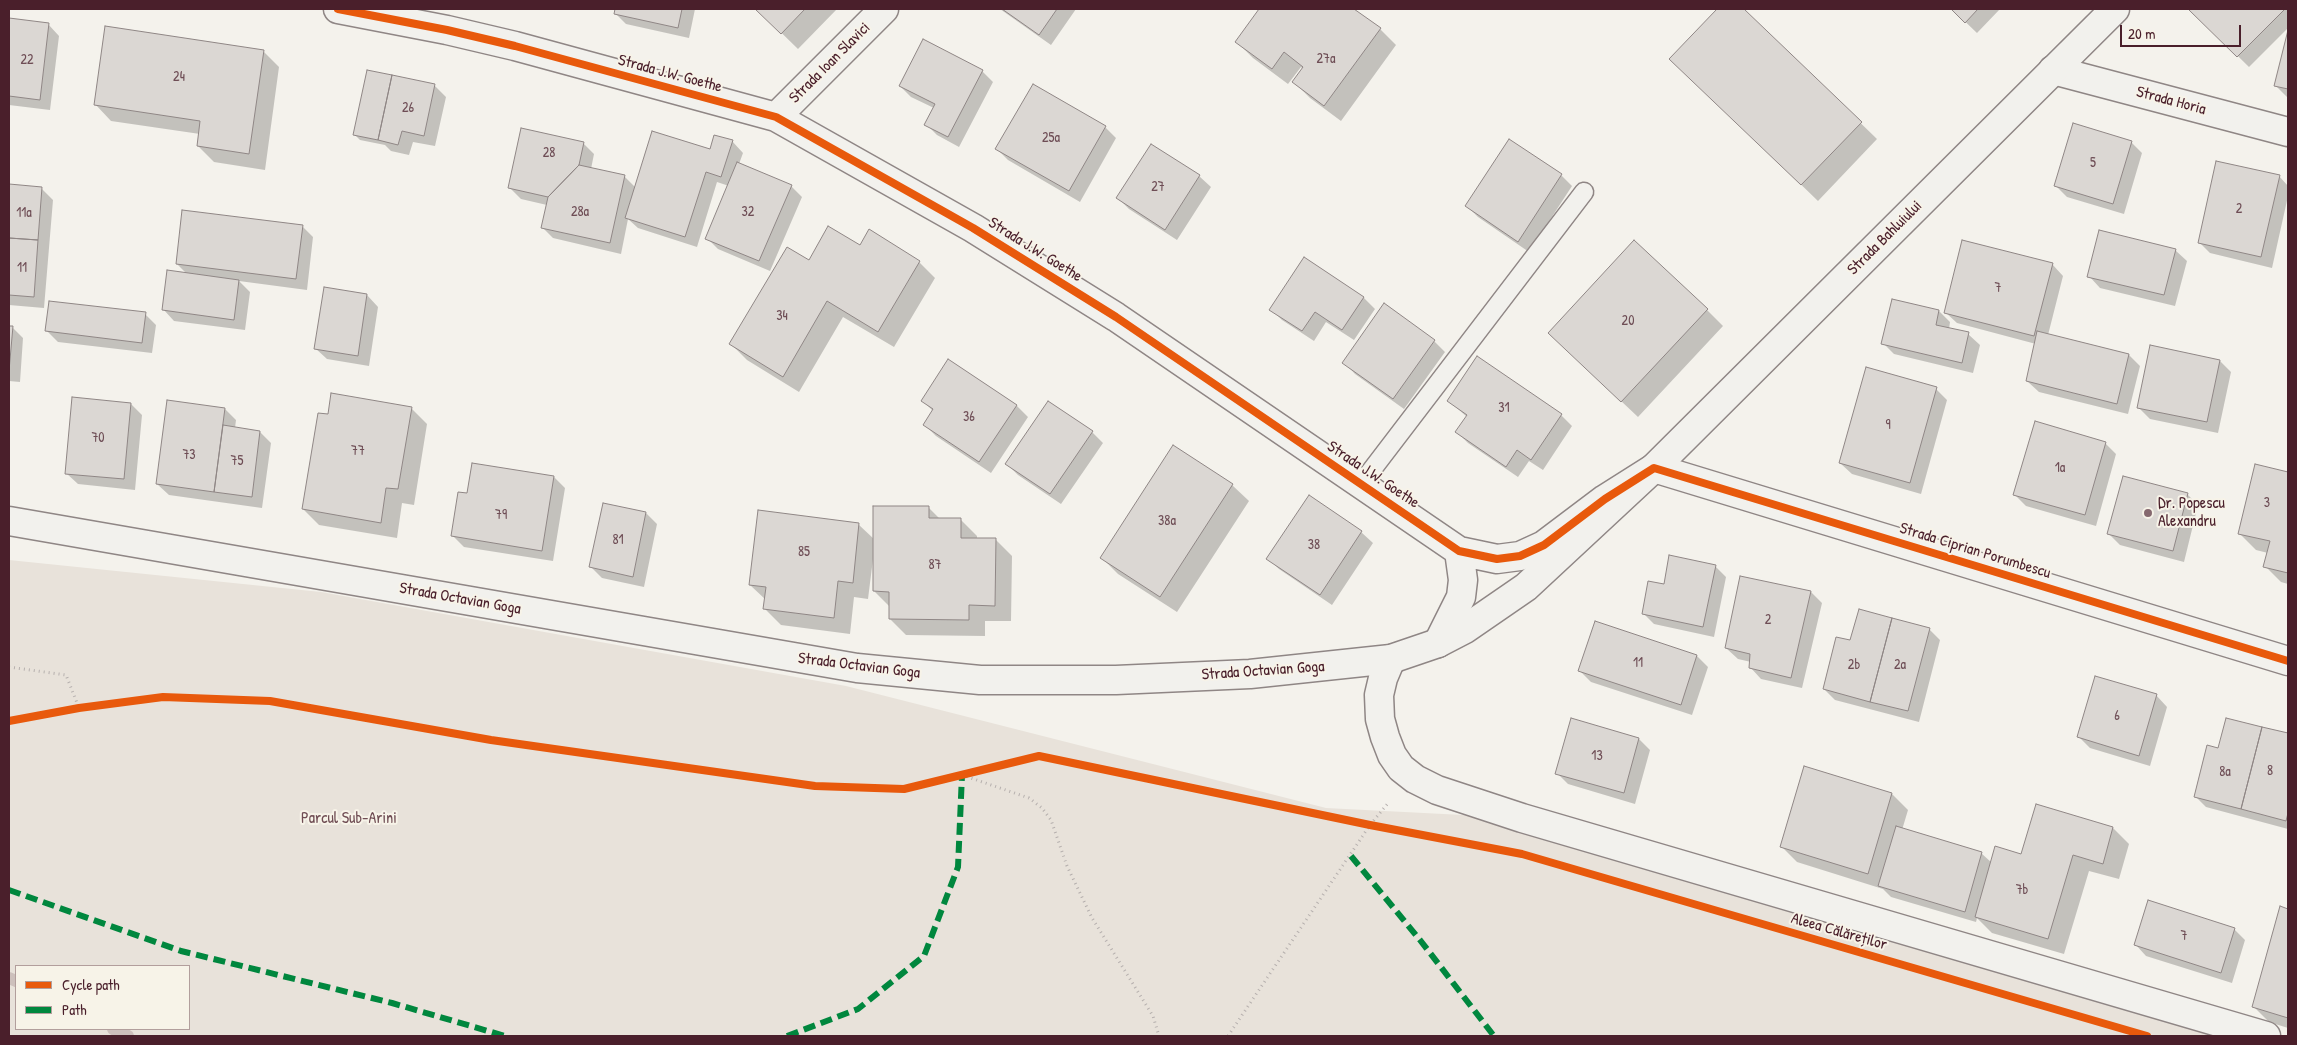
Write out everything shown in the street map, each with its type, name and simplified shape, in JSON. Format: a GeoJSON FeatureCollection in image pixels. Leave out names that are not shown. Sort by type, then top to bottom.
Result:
{"type":"FeatureCollection","features":[{"type":"Feature","properties":{"kind":"street","name":"Strada J.W. Goethe"},"geometry":{"type":"LineString","coordinates":[[338,9],[447,30],[515,46],[776,117],[973,228],[1116,317],[1459,551],[1497,559],[1520,556],[1544,545],[1606,499],[1654,468]]}},
{"type":"Feature","properties":{"kind":"street","name":"Strada Ioan Slavici"},"geometry":{"type":"LineString","coordinates":[[776,117],[884,9]]}},
{"type":"Feature","properties":{"kind":"street","name":"Strada Bahluiului"},"geometry":{"type":"LineString","coordinates":[[1654,468],[2115,9]]}},
{"type":"Feature","properties":{"kind":"street","name":"Strada Horia"},"geometry":{"type":"LineString","coordinates":[[2053,70],[2288,132]]}},
{"type":"Feature","properties":{"kind":"street","name":"Strada Octavian Goga"},"geometry":{"type":"LineString","coordinates":[[9,521],[857,668],[980,680],[1116,680],[1250,674],[1391,659],[1438,643],[1496,610],[1526,587],[1654,468]]}},
{"type":"Feature","properties":{"kind":"street","name":"Strada Ciprian Porumbescu"},"geometry":{"type":"LineString","coordinates":[[1654,468],[2288,662]]}},
{"type":"Feature","properties":{"kind":"street"},"geometry":{"type":"LineString","coordinates":[[1438,643],[1461,597],[1463,580],[1459,551]]}},
{"type":"Feature","properties":{"kind":"street","name":"Aleea Călăreților"},"geometry":{"type":"LineString","coordinates":[[1391,659],[1383,678],[1379,695],[1380,719],[1385,737],[1392,755],[1401,768],[1415,779],[1437,790],[1522,818],[2266,1036]]}},
{"type":"Feature","properties":{"kind":"lane"},"geometry":{"type":"LineString","coordinates":[[1361,484],[1584,192]]}},
{"type":"Feature","properties":{"kind":"path"},"geometry":{"type":"LineString","coordinates":[[9,667],[66,674],[79,708]]}},
{"type":"Feature","properties":{"kind":"path"},"geometry":{"type":"LineString","coordinates":[[70,710],[88,707]]}},
{"type":"Feature","properties":{"kind":"path"},"geometry":{"type":"LineString","coordinates":[[953,777],[982,770]]}},
{"type":"Feature","properties":{"kind":"path"},"geometry":{"type":"LineString","coordinates":[[962,775],[1029,798],[1042,808],[1051,820],[1067,866],[1092,918],[1153,1016],[1159,1036]]}},
{"type":"Feature","properties":{"kind":"path"},"geometry":{"type":"LineString","coordinates":[[1228,1036],[1370,825],[1392,799]]}},
{"type":"Feature","properties":{"kind":"path"},"geometry":{"type":"LineString","coordinates":[[1360,823],[1379,827]]}},
{"type":"Feature","properties":{"kind":"green space","name":"Parcul Sub-Arini"},"geometry":{"type":"Polygon","coordinates":[[[9,560],[321,592],[846,686],[1326,808],[1522,818],[2266,1036],[9,1036],[9,560]]]}},
{"type":"Feature","properties":{"kind":"building"},"geometry":{"type":"Polygon","coordinates":[[[615,9],[682,9],[678,28],[614,14],[615,9]]]}},
{"type":"Feature","properties":{"kind":"building"},"geometry":{"type":"Polygon","coordinates":[[[755,9],[805,9],[781,34],[755,9]]]}},
{"type":"Feature","properties":{"kind":"building"},"geometry":{"type":"Polygon","coordinates":[[[1002,9],[1057,9],[1039,35],[1002,9]]]}},
{"type":"Feature","properties":{"kind":"building"},"geometry":{"type":"Polygon","coordinates":[[[1259,9],[1354,9],[1381,28],[1324,106],[1292,82],[1303,67],[1284,52],[1272,69],[1235,42],[1259,9]]]}},
{"type":"Feature","properties":{"kind":"building"},"geometry":{"type":"Polygon","coordinates":[[[1717,9],[1744,9],[1862,122],[1801,185],[1669,59],[1717,9]]]}},
{"type":"Feature","properties":{"kind":"building"},"geometry":{"type":"Polygon","coordinates":[[[1951,9],[1978,9],[1965,23],[1951,9]]]}},
{"type":"Feature","properties":{"kind":"building"},"geometry":{"type":"Polygon","coordinates":[[[2188,9],[2285,9],[2237,57],[2188,9]]]}},
{"type":"Feature","properties":{"kind":"building"},"geometry":{"type":"Polygon","coordinates":[[[9,18],[49,23],[40,100],[9,96],[9,18]]]}},
{"type":"Feature","properties":{"kind":"building"},"geometry":{"type":"Polygon","coordinates":[[[105,26],[264,50],[249,154],[197,146],[200,121],[94,105],[105,26]]]}},
{"type":"Feature","properties":{"kind":"building"},"geometry":{"type":"Polygon","coordinates":[[[2288,30],[2288,89],[2274,86],[2288,30]]]}},
{"type":"Feature","properties":{"kind":"building"},"geometry":{"type":"Polygon","coordinates":[[[923,39],[983,70],[948,137],[924,125],[935,104],[899,86],[923,39]]]}},
{"type":"Feature","properties":{"kind":"building"},"geometry":{"type":"Polygon","coordinates":[[[367,70],[392,75],[378,140],[353,135],[367,70]]]}},
{"type":"Feature","properties":{"kind":"building"},"geometry":{"type":"Polygon","coordinates":[[[392,75],[435,84],[424,136],[402,131],[398,145],[378,140],[392,75]]]}},
{"type":"Feature","properties":{"kind":"building"},"geometry":{"type":"Polygon","coordinates":[[[1033,84],[1106,126],[1069,191],[995,149],[1033,84]]]}},
{"type":"Feature","properties":{"kind":"building"},"geometry":{"type":"Polygon","coordinates":[[[2073,123],[2132,141],[2113,204],[2054,186],[2073,123]]]}},
{"type":"Feature","properties":{"kind":"building"},"geometry":{"type":"Polygon","coordinates":[[[521,128],[584,142],[579,165],[548,197],[508,188],[521,128]]]}},
{"type":"Feature","properties":{"kind":"building"},"geometry":{"type":"Polygon","coordinates":[[[652,131],[710,149],[714,135],[733,140],[721,177],[706,172],[685,237],[625,218],[652,131]]]}},
{"type":"Feature","properties":{"kind":"building"},"geometry":{"type":"Polygon","coordinates":[[[1509,139],[1562,174],[1518,242],[1465,206],[1509,139]]]}},
{"type":"Feature","properties":{"kind":"building"},"geometry":{"type":"Polygon","coordinates":[[[1151,144],[1200,175],[1165,230],[1116,198],[1151,144]]]}},
{"type":"Feature","properties":{"kind":"building"},"geometry":{"type":"Polygon","coordinates":[[[2216,161],[2280,175],[2261,257],[2198,243],[2216,161]]]}},
{"type":"Feature","properties":{"kind":"building"},"geometry":{"type":"Polygon","coordinates":[[[737,162],[792,185],[759,261],[705,239],[737,162]]]}},
{"type":"Feature","properties":{"kind":"building"},"geometry":{"type":"Polygon","coordinates":[[[579,165],[625,175],[610,243],[541,228],[548,197],[579,165]]]}},
{"type":"Feature","properties":{"kind":"building"},"geometry":{"type":"Polygon","coordinates":[[[9,184],[42,187],[38,240],[9,238],[9,184]]]}},
{"type":"Feature","properties":{"kind":"building"},"geometry":{"type":"Polygon","coordinates":[[[182,210],[303,225],[296,279],[176,264],[182,210]]]}},
{"type":"Feature","properties":{"kind":"building"},"geometry":{"type":"Polygon","coordinates":[[[828,226],[860,245],[869,229],[920,261],[878,332],[827,301],[783,377],[729,344],[787,247],[809,260],[828,226]]]}},
{"type":"Feature","properties":{"kind":"building"},"geometry":{"type":"Polygon","coordinates":[[[2099,230],[2176,249],[2164,295],[2087,277],[2099,230]]]}},
{"type":"Feature","properties":{"kind":"building"},"geometry":{"type":"Polygon","coordinates":[[[9,238],[38,240],[34,297],[9,295],[9,238]]]}},
{"type":"Feature","properties":{"kind":"building"},"geometry":{"type":"Polygon","coordinates":[[[1634,240],[1708,309],[1621,402],[1548,333],[1634,240]]]}},
{"type":"Feature","properties":{"kind":"building"},"geometry":{"type":"Polygon","coordinates":[[[1962,240],[2053,263],[2034,336],[1944,313],[1962,240]]]}},
{"type":"Feature","properties":{"kind":"building"},"geometry":{"type":"Polygon","coordinates":[[[1304,257],[1364,297],[1342,330],[1315,312],[1302,331],[1269,310],[1304,257]]]}},
{"type":"Feature","properties":{"kind":"building"},"geometry":{"type":"Polygon","coordinates":[[[167,270],[239,280],[234,320],[162,310],[167,270]]]}},
{"type":"Feature","properties":{"kind":"building"},"geometry":{"type":"Polygon","coordinates":[[[324,287],[367,294],[358,356],[314,349],[324,287]]]}},
{"type":"Feature","properties":{"kind":"building"},"geometry":{"type":"Polygon","coordinates":[[[1892,299],[1939,310],[1936,325],[1969,332],[1962,363],[1881,344],[1892,299]]]}},
{"type":"Feature","properties":{"kind":"building"},"geometry":{"type":"Polygon","coordinates":[[[49,301],[146,312],[142,343],[45,331],[49,301]]]}},
{"type":"Feature","properties":{"kind":"building"},"geometry":{"type":"Polygon","coordinates":[[[1384,303],[1435,340],[1393,399],[1342,363],[1384,303]]]}},
{"type":"Feature","properties":{"kind":"building"},"geometry":{"type":"Polygon","coordinates":[[[9,326],[13,326],[9,371],[9,326]]]}},
{"type":"Feature","properties":{"kind":"building"},"geometry":{"type":"Polygon","coordinates":[[[2037,331],[2129,354],[2117,404],[2026,381],[2037,331]]]}},
{"type":"Feature","properties":{"kind":"building"},"geometry":{"type":"Polygon","coordinates":[[[2150,345],[2220,360],[2207,422],[2137,408],[2150,345]]]}},
{"type":"Feature","properties":{"kind":"building"},"geometry":{"type":"Polygon","coordinates":[[[1477,356],[1562,414],[1531,460],[1517,450],[1506,467],[1455,432],[1467,415],[1447,401],[1477,356]]]}},
{"type":"Feature","properties":{"kind":"building"},"geometry":{"type":"Polygon","coordinates":[[[948,359],[1017,405],[979,462],[923,425],[933,409],[921,401],[948,359]]]}},
{"type":"Feature","properties":{"kind":"building"},"geometry":{"type":"Polygon","coordinates":[[[1866,367],[1937,387],[1910,483],[1839,463],[1866,367]]]}},
{"type":"Feature","properties":{"kind":"building"},"geometry":{"type":"Polygon","coordinates":[[[331,393],[412,407],[398,489],[386,488],[381,523],[302,509],[318,413],[328,414],[331,393]]]}},
{"type":"Feature","properties":{"kind":"building"},"geometry":{"type":"Polygon","coordinates":[[[72,397],[131,403],[124,479],[65,474],[72,397]]]}},
{"type":"Feature","properties":{"kind":"building"},"geometry":{"type":"Polygon","coordinates":[[[167,400],[225,408],[214,492],[156,484],[167,400]]]}},
{"type":"Feature","properties":{"kind":"building"},"geometry":{"type":"Polygon","coordinates":[[[1048,401],[1093,431],[1050,494],[1005,464],[1048,401]]]}},
{"type":"Feature","properties":{"kind":"building"},"geometry":{"type":"Polygon","coordinates":[[[2035,421],[2106,442],[2085,515],[2013,495],[2035,421]]]}},
{"type":"Feature","properties":{"kind":"building"},"geometry":{"type":"Polygon","coordinates":[[[223,425],[260,431],[252,497],[214,492],[223,425]]]}},
{"type":"Feature","properties":{"kind":"building"},"geometry":{"type":"Polygon","coordinates":[[[1173,445],[1233,484],[1160,597],[1100,558],[1173,445]]]}},
{"type":"Feature","properties":{"kind":"building"},"geometry":{"type":"Polygon","coordinates":[[[472,463],[554,476],[542,551],[451,536],[458,492],[467,493],[472,463]]]}},
{"type":"Feature","properties":{"kind":"building"},"geometry":{"type":"Polygon","coordinates":[[[2255,464],[2288,472],[2288,573],[2263,567],[2270,541],[2238,534],[2255,464]]]}},
{"type":"Feature","properties":{"kind":"building","name":"Dr. Popescu Alexandru"},"geometry":{"type":"Polygon","coordinates":[[[2123,476],[2188,493],[2173,551],[2107,534],[2123,476]]]}},
{"type":"Feature","properties":{"kind":"building"},"geometry":{"type":"Polygon","coordinates":[[[1309,495],[1362,531],[1320,595],[1266,559],[1309,495]]]}},
{"type":"Feature","properties":{"kind":"building"},"geometry":{"type":"Polygon","coordinates":[[[603,503],[646,512],[633,577],[589,567],[603,503]]]}},
{"type":"Feature","properties":{"kind":"building"},"geometry":{"type":"Polygon","coordinates":[[[873,506],[929,506],[929,518],[961,518],[961,538],[996,538],[995,606],[969,605],[969,620],[889,619],[889,592],[873,591],[873,506]]]}},
{"type":"Feature","properties":{"kind":"building"},"geometry":{"type":"Polygon","coordinates":[[[758,510],[859,523],[853,583],[838,581],[834,618],[763,609],[766,587],[749,585],[758,510]]]}},
{"type":"Feature","properties":{"kind":"building"},"geometry":{"type":"Polygon","coordinates":[[[1669,555],[1716,565],[1703,627],[1642,614],[1648,581],[1664,584],[1669,555]]]}},
{"type":"Feature","properties":{"kind":"building"},"geometry":{"type":"Polygon","coordinates":[[[1740,576],[1811,591],[1791,678],[1749,668],[1750,654],[1725,648],[1740,576]]]}},
{"type":"Feature","properties":{"kind":"building"},"geometry":{"type":"Polygon","coordinates":[[[1859,609],[1892,618],[1870,702],[1823,689],[1836,637],[1850,640],[1859,609]]]}},
{"type":"Feature","properties":{"kind":"building"},"geometry":{"type":"Polygon","coordinates":[[[1892,618],[1930,628],[1908,711],[1870,702],[1892,618]]]}},
{"type":"Feature","properties":{"kind":"building"},"geometry":{"type":"Polygon","coordinates":[[[1595,621],[1697,655],[1681,705],[1578,671],[1595,621]]]}},
{"type":"Feature","properties":{"kind":"building"},"geometry":{"type":"Polygon","coordinates":[[[2095,676],[2157,694],[2139,756],[2077,737],[2095,676]]]}},
{"type":"Feature","properties":{"kind":"building"},"geometry":{"type":"Polygon","coordinates":[[[1571,718],[1639,738],[1624,793],[1555,774],[1571,718]]]}},
{"type":"Feature","properties":{"kind":"building"},"geometry":{"type":"Polygon","coordinates":[[[2226,718],[2262,727],[2241,809],[2194,797],[2207,745],[2218,748],[2226,718]]]}},
{"type":"Feature","properties":{"kind":"building"},"geometry":{"type":"Polygon","coordinates":[[[2262,727],[2288,733],[2288,813],[2286,821],[2241,809],[2262,727]]]}},
{"type":"Feature","properties":{"kind":"building"},"geometry":{"type":"Polygon","coordinates":[[[1804,766],[1892,793],[1868,874],[1780,847],[1804,766]]]}},
{"type":"Feature","properties":{"kind":"building"},"geometry":{"type":"Polygon","coordinates":[[[2036,804],[2113,827],[2103,864],[2073,855],[2048,939],[1975,917],[1995,846],[2021,854],[2036,804]]]}},
{"type":"Feature","properties":{"kind":"building"},"geometry":{"type":"Polygon","coordinates":[[[1896,826],[1982,852],[1965,912],[1878,886],[1896,826]]]}},
{"type":"Feature","properties":{"kind":"building"},"geometry":{"type":"Polygon","coordinates":[[[2148,900],[2235,928],[2221,973],[2134,945],[2148,900]]]}},
{"type":"Feature","properties":{"kind":"building"},"geometry":{"type":"Polygon","coordinates":[[[2280,906],[2288,909],[2288,1018],[2252,1007],[2280,906]]]}},
{"type":"Feature","properties":{"kind":"waterway"},"geometry":{"type":"LineString","coordinates":[[9,978],[15,981]]}},
{"type":"Feature","properties":{"kind":"waterway"},"geometry":{"type":"LineString","coordinates":[[115,1030],[128,1036]]}},
{"type":"Feature","properties":{"kind":"marked path"},"geometry":{"type":"LineString","coordinates":[[787,1036],[858,1009],[924,956],[958,867],[962,775]]}},
{"type":"Feature","properties":{"kind":"marked path"},"geometry":{"type":"LineString","coordinates":[[1351,856],[1420,940],[1494,1036]]}},
{"type":"Feature","properties":{"kind":"marked path"},"geometry":{"type":"LineString","coordinates":[[9,890],[181,951],[392,1003],[505,1036]]}},
{"type":"Feature","properties":{"kind":"cycle path"},"geometry":{"type":"LineString","coordinates":[[338,9],[447,30],[515,46],[776,117],[973,228],[1116,317],[1459,551],[1497,559],[1520,556],[1544,545],[1605,499],[1654,468],[2288,661]]}},
{"type":"Feature","properties":{"kind":"cycle path"},"geometry":{"type":"LineString","coordinates":[[9,721],[79,708],[163,697],[270,701],[491,740],[815,786],[904,789],[1039,756],[1370,825],[1522,854],[2147,1036]]}},
{"type":"Feature","properties":{"kind":"place","name":"Dr. Popescu Alexandru"},"geometry":{"type":"Point","coordinates":[2148,513]}}]}
